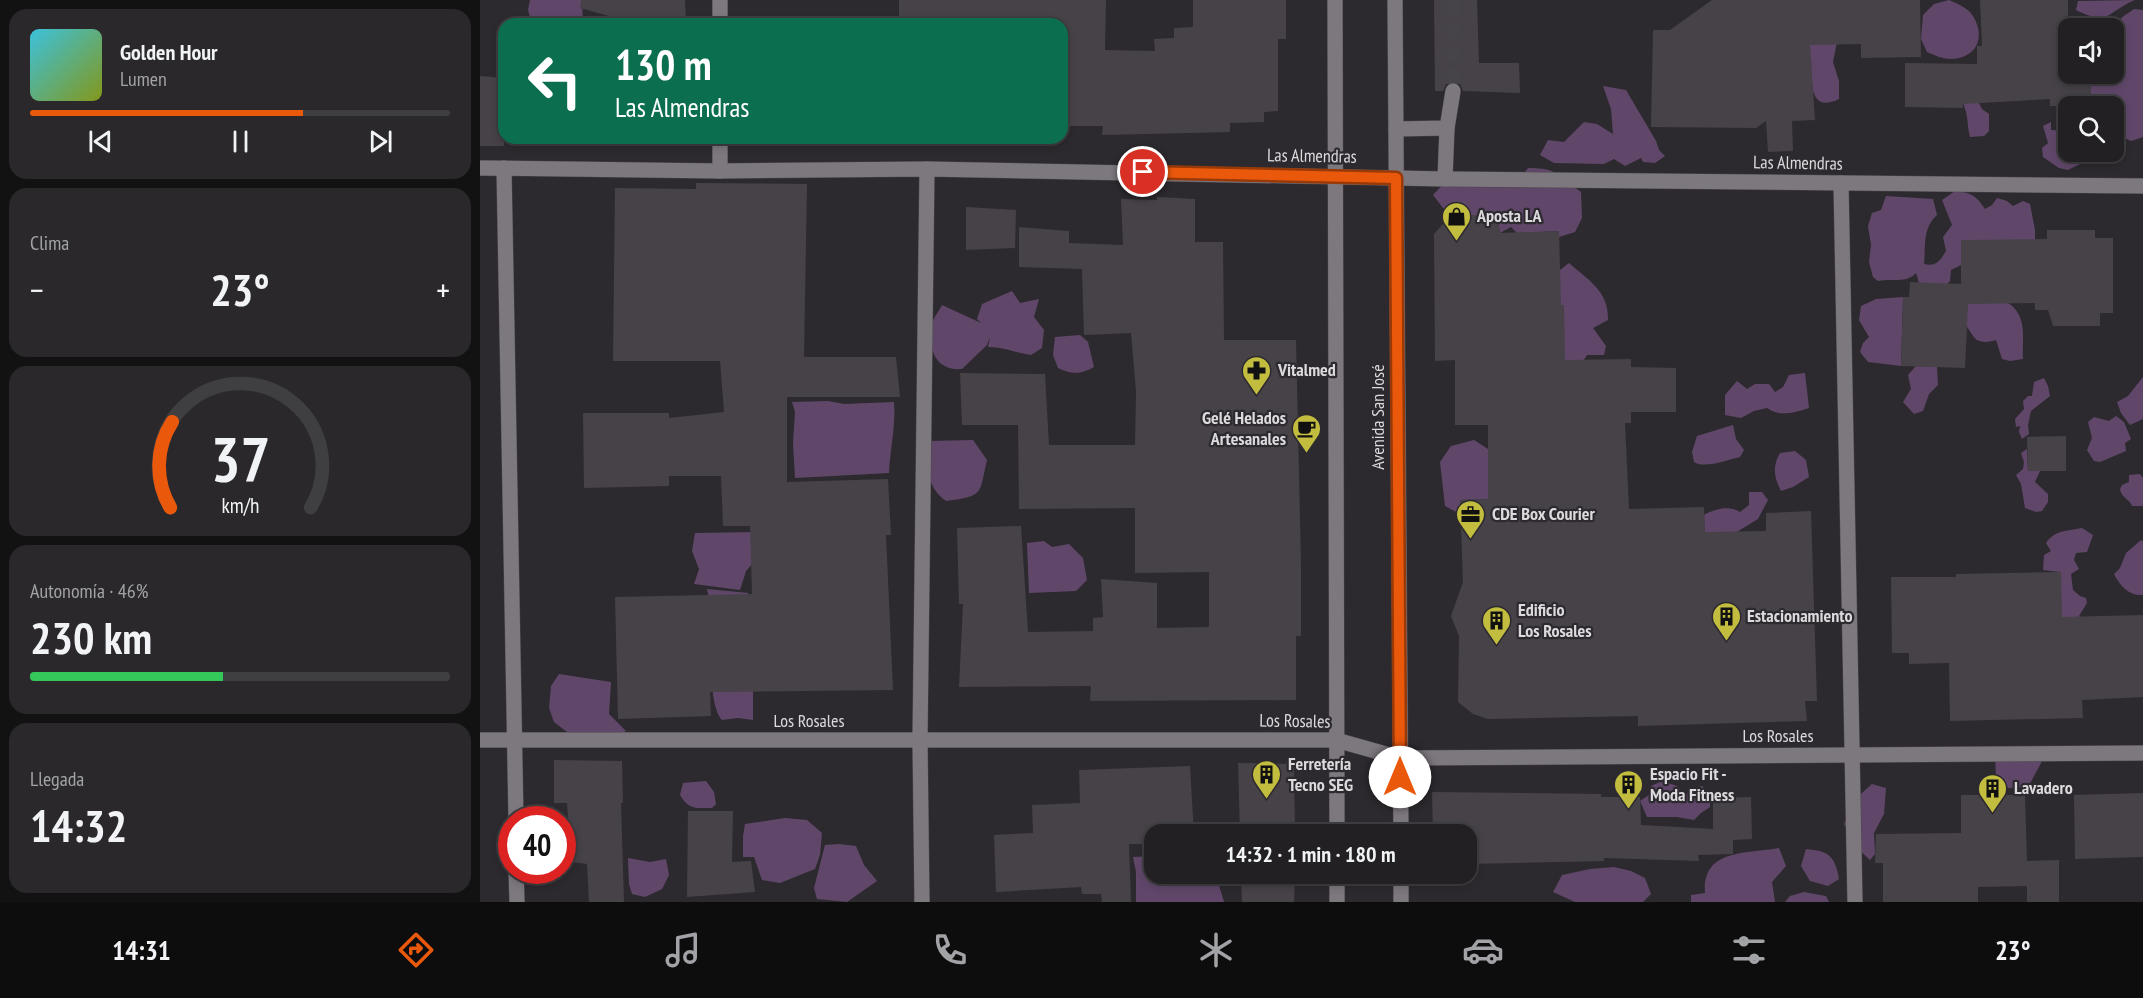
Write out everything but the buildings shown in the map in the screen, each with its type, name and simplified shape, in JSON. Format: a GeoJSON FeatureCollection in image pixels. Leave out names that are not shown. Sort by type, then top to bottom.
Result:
{"type":"FeatureCollection","features":[{"type":"Feature","properties":{"kind":"street"},"geometry":{"type":"LineString","coordinates":[[720,0],[720,18]]}},
{"type":"Feature","properties":{"kind":"street"},"geometry":{"type":"LineString","coordinates":[[1335,0],[1337,824]]}},
{"type":"Feature","properties":{"kind":"street","name":"Avenida San José"},"geometry":{"type":"LineString","coordinates":[[1395,0],[1401,824]]}},
{"type":"Feature","properties":{"kind":"street"},"geometry":{"type":"LineString","coordinates":[[1445,179],[1447,128],[1453,91]]}},
{"type":"Feature","properties":{"kind":"street"},"geometry":{"type":"LineString","coordinates":[[1396,129],[1447,128]]}},
{"type":"Feature","properties":{"kind":"street"},"geometry":{"type":"LineString","coordinates":[[720,144],[720,171]]}},
{"type":"Feature","properties":{"kind":"street","name":"Las Almendras"},"geometry":{"type":"LineString","coordinates":[[480,168],[720,171],[927,169],[1445,179],[2143,186]]}},
{"type":"Feature","properties":{"kind":"street"},"geometry":{"type":"LineString","coordinates":[[504,168],[516,806]]}},
{"type":"Feature","properties":{"kind":"street"},"geometry":{"type":"LineString","coordinates":[[921,902],[920,740],[927,169]]}},
{"type":"Feature","properties":{"kind":"street"},"geometry":{"type":"LineString","coordinates":[[1841,183],[1856,902]]}},
{"type":"Feature","properties":{"kind":"street","name":"Los Rosales"},"geometry":{"type":"LineString","coordinates":[[480,740],[1336,740],[1400,758],[2143,753]]}},
{"type":"Feature","properties":{"kind":"street"},"geometry":{"type":"LineString","coordinates":[[516,884],[516,902]]}},
{"type":"Feature","properties":{"kind":"street"},"geometry":{"type":"LineString","coordinates":[[1337,884],[1337,902]]}},
{"type":"Feature","properties":{"kind":"street"},"geometry":{"type":"LineString","coordinates":[[1401,884],[1401,902]]}},
{"type":"Feature","properties":{"kind":"shaded area"},"geometry":{"type":"Polygon","coordinates":[[[530,0],[582,0],[583,18],[530,18],[528,10],[530,0]]]}},
{"type":"Feature","properties":{"kind":"shaded area"},"geometry":{"type":"Polygon","coordinates":[[[1949,0],[1970,12],[1978,28],[1979,36],[1974,50],[1960,58],[1941,58],[1927,52],[1921,39],[1923,15],[1934,4],[1949,0]]]}},
{"type":"Feature","properties":{"kind":"shaded area"},"geometry":{"type":"Polygon","coordinates":[[[2135,0],[2102,17],[2087,15],[2076,10],[2078,1],[2135,0]]]}},
{"type":"Feature","properties":{"kind":"shaded area"},"geometry":{"type":"Polygon","coordinates":[[[2134,9],[2143,10],[2143,137],[2131,141],[2124,138],[2124,96],[2090,96],[2091,84],[2124,84],[2124,18],[2121,18],[2134,9]]]}},
{"type":"Feature","properties":{"kind":"shaded area"},"geometry":{"type":"Polygon","coordinates":[[[1797,31],[1838,37],[1833,62],[1839,81],[1839,99],[1822,102],[1817,99],[1812,85],[1811,60],[1797,59],[1797,31]]]}},
{"type":"Feature","properties":{"kind":"shaded area"},"geometry":{"type":"Polygon","coordinates":[[[1603,86],[1626,90],[1659,150],[1665,156],[1655,163],[1643,162],[1641,158],[1625,166],[1614,159],[1604,164],[1554,163],[1540,155],[1548,140],[1564,142],[1584,122],[1597,124],[1613,134],[1611,109],[1603,86]]]}},
{"type":"Feature","properties":{"kind":"shaded area"},"geometry":{"type":"Polygon","coordinates":[[[1963,97],[1979,103],[1982,109],[1989,114],[1989,131],[1984,136],[1970,137],[1963,97]]]}},
{"type":"Feature","properties":{"kind":"shaded area"},"geometry":{"type":"Polygon","coordinates":[[[2051,122],[2051,130],[2058,130],[2058,162],[2084,162],[2068,170],[2059,168],[2043,157],[2042,148],[2048,143],[2043,126],[2051,122]]]}},
{"type":"Feature","properties":{"kind":"shaded area"},"geometry":{"type":"Polygon","coordinates":[[[1528,168],[1552,171],[1581,192],[1582,218],[1575,232],[1559,237],[1559,231],[1517,233],[1511,227],[1500,233],[1497,215],[1451,215],[1433,195],[1445,182],[1519,179],[1528,168]]]}},
{"type":"Feature","properties":{"kind":"shaded area"},"geometry":{"type":"Polygon","coordinates":[[[1955,191],[1973,195],[1985,209],[1997,198],[2013,206],[2023,201],[2030,204],[2035,240],[1961,240],[1961,265],[1951,270],[1950,281],[1945,286],[1919,283],[1916,273],[1903,280],[1878,281],[1873,277],[1869,262],[1871,245],[1868,226],[1872,213],[1881,210],[1886,196],[1933,199],[1937,215],[1927,232],[1924,264],[1932,265],[1940,260],[1946,251],[1943,237],[1952,225],[1942,200],[1955,191]]]}},
{"type":"Feature","properties":{"kind":"shaded area"},"geometry":{"type":"Polygon","coordinates":[[[1569,263],[1601,294],[1605,301],[1608,320],[1593,328],[1606,346],[1604,355],[1587,355],[1581,364],[1579,411],[1546,306],[1560,270],[1569,263]]]}},
{"type":"Feature","properties":{"kind":"shaded area"},"geometry":{"type":"Polygon","coordinates":[[[1012,291],[1020,303],[1039,299],[1034,317],[1044,330],[1042,348],[1031,355],[988,347],[990,337],[987,345],[962,369],[953,369],[940,363],[933,351],[930,335],[932,324],[942,305],[981,323],[977,319],[982,304],[1012,291]]]}},
{"type":"Feature","properties":{"kind":"shaded area"},"geometry":{"type":"Polygon","coordinates":[[[1903,297],[1901,366],[1868,362],[1860,352],[1863,343],[1869,337],[1859,320],[1861,306],[1876,299],[1903,297]]]}},
{"type":"Feature","properties":{"kind":"shaded area"},"geometry":{"type":"Polygon","coordinates":[[[1951,300],[2008,303],[2019,314],[2023,328],[2023,359],[2010,361],[2002,359],[1996,340],[1982,342],[1977,340],[1951,300]]]}},
{"type":"Feature","properties":{"kind":"shaded area"},"geometry":{"type":"Polygon","coordinates":[[[1080,335],[1088,342],[1094,367],[1076,373],[1058,368],[1053,355],[1055,337],[1080,335]]]}},
{"type":"Feature","properties":{"kind":"shaded area"},"geometry":{"type":"Polygon","coordinates":[[[1916,366],[1937,367],[1938,385],[1929,394],[1923,411],[1914,414],[1903,402],[1911,389],[1908,375],[1916,366]]]}},
{"type":"Feature","properties":{"kind":"shaded area"},"geometry":{"type":"Polygon","coordinates":[[[1805,373],[1809,408],[1793,413],[1782,413],[1767,408],[1754,411],[1741,418],[1725,415],[1725,395],[1737,381],[1747,389],[1755,384],[1769,384],[1775,392],[1783,387],[1789,375],[1805,373]]]}},
{"type":"Feature","properties":{"kind":"shaded area"},"geometry":{"type":"Polygon","coordinates":[[[2143,377],[2143,419],[2130,425],[2121,413],[2117,402],[2128,396],[2143,377]]]}},
{"type":"Feature","properties":{"kind":"shaded area"},"geometry":{"type":"Polygon","coordinates":[[[2044,378],[2050,396],[2031,411],[2029,434],[2022,439],[2019,432],[2020,426],[2016,427],[2015,419],[2024,409],[2023,401],[2028,396],[2032,396],[2034,382],[2044,378]]]}},
{"type":"Feature","properties":{"kind":"shaded area"},"geometry":{"type":"Polygon","coordinates":[[[828,401],[844,404],[894,402],[889,473],[795,478],[793,443],[795,412],[792,402],[828,401]]]}},
{"type":"Feature","properties":{"kind":"shaded area"},"geometry":{"type":"Polygon","coordinates":[[[2116,416],[2124,422],[2131,439],[2125,443],[2126,451],[2100,462],[2094,461],[2087,450],[2092,438],[2088,422],[2094,417],[2109,421],[2116,416]]]}},
{"type":"Feature","properties":{"kind":"shaded area"},"geometry":{"type":"Polygon","coordinates":[[[1733,425],[1736,439],[1744,450],[1740,457],[1704,465],[1694,462],[1692,452],[1697,436],[1733,425]]]}},
{"type":"Feature","properties":{"kind":"shaded area"},"geometry":{"type":"Polygon","coordinates":[[[973,440],[987,460],[981,487],[974,495],[946,501],[931,482],[929,441],[973,440]]]}},
{"type":"Feature","properties":{"kind":"shaded area"},"geometry":{"type":"Polygon","coordinates":[[[1474,440],[1488,449],[1492,499],[1460,500],[1460,514],[1445,506],[1440,462],[1451,446],[1474,440]]]}},
{"type":"Feature","properties":{"kind":"shaded area"},"geometry":{"type":"Polygon","coordinates":[[[2027,449],[2028,471],[2040,471],[2035,482],[2048,494],[2048,502],[2042,511],[2036,512],[2025,508],[2021,484],[2016,475],[2023,469],[2024,462],[2021,453],[2027,449]]]}},
{"type":"Feature","properties":{"kind":"shaded area"},"geometry":{"type":"Polygon","coordinates":[[[1795,451],[1806,460],[1809,477],[1781,491],[1775,472],[1777,458],[1780,453],[1795,451]]]}},
{"type":"Feature","properties":{"kind":"shaded area"},"geometry":{"type":"Polygon","coordinates":[[[2140,474],[2143,478],[2143,506],[2132,506],[2120,489],[2122,485],[2129,482],[2129,475],[2140,474]]]}},
{"type":"Feature","properties":{"kind":"shaded area"},"geometry":{"type":"Polygon","coordinates":[[[1749,492],[1762,492],[1768,500],[1758,519],[1735,533],[1705,542],[1704,515],[1722,509],[1740,512],[1749,505],[1749,492]]]}},
{"type":"Feature","properties":{"kind":"shaded area"},"geometry":{"type":"Polygon","coordinates":[[[2082,528],[2093,535],[2087,552],[2076,553],[2074,560],[2079,569],[2071,574],[2073,590],[2086,598],[2087,603],[2079,616],[2089,632],[2061,629],[2060,572],[2043,570],[2044,555],[2051,551],[2046,543],[2053,536],[2062,532],[2082,528]]]}},
{"type":"Feature","properties":{"kind":"shaded area"},"geometry":{"type":"Polygon","coordinates":[[[756,532],[753,563],[746,571],[740,590],[694,584],[699,569],[692,551],[695,533],[756,532]]]}},
{"type":"Feature","properties":{"kind":"shaded area"},"geometry":{"type":"Polygon","coordinates":[[[2141,540],[2143,541],[2143,595],[2138,595],[2126,589],[2114,574],[2120,568],[2126,553],[2141,540]]]}},
{"type":"Feature","properties":{"kind":"shaded area"},"geometry":{"type":"Polygon","coordinates":[[[1044,541],[1052,547],[1069,544],[1083,558],[1087,580],[1076,591],[1029,593],[1027,543],[1044,541]]]}},
{"type":"Feature","properties":{"kind":"shaded area"},"geometry":{"type":"Polygon","coordinates":[[[707,589],[748,593],[753,720],[738,718],[722,720],[717,711],[712,684],[711,605],[707,589]]]}},
{"type":"Feature","properties":{"kind":"shaded area"},"geometry":{"type":"Polygon","coordinates":[[[559,674],[611,682],[609,714],[626,731],[618,735],[571,735],[554,722],[549,708],[551,686],[559,674]]]}},
{"type":"Feature","properties":{"kind":"shaded area"},"geometry":{"type":"Polygon","coordinates":[[[1995,754],[2046,754],[2028,787],[2008,788],[1996,780],[1995,754]]]}},
{"type":"Feature","properties":{"kind":"shaded area"},"geometry":{"type":"Polygon","coordinates":[[[706,781],[714,792],[716,804],[712,808],[701,808],[686,803],[680,795],[683,783],[706,781]]]}},
{"type":"Feature","properties":{"kind":"shaded area"},"geometry":{"type":"Polygon","coordinates":[[[1662,781],[1677,786],[1685,796],[1702,786],[1710,792],[1710,807],[1694,820],[1677,817],[1647,817],[1640,801],[1649,795],[1651,786],[1662,781]]]}},
{"type":"Feature","properties":{"kind":"shaded area"},"geometry":{"type":"Polygon","coordinates":[[[1872,784],[1886,788],[1884,814],[1874,833],[1875,854],[1870,860],[1855,846],[1844,824],[1854,800],[1872,784]]]}},
{"type":"Feature","properties":{"kind":"shaded area"},"geometry":{"type":"Polygon","coordinates":[[[785,818],[807,820],[822,833],[820,855],[815,869],[780,883],[762,880],[754,857],[743,857],[745,824],[785,818]]]}},
{"type":"Feature","properties":{"kind":"shaded area"},"geometry":{"type":"Polygon","coordinates":[[[825,845],[856,846],[864,865],[877,881],[847,902],[817,899],[814,888],[825,845]]]}},
{"type":"Feature","properties":{"kind":"shaded area"},"geometry":{"type":"Polygon","coordinates":[[[1779,848],[1786,866],[1772,882],[1775,902],[1691,902],[1691,895],[1705,893],[1706,878],[1711,868],[1719,861],[1741,853],[1779,848]]]}},
{"type":"Feature","properties":{"kind":"shaded area"},"geometry":{"type":"Polygon","coordinates":[[[1806,849],[1820,851],[1830,856],[1839,879],[1828,886],[1810,881],[1801,866],[1806,849]]]}},
{"type":"Feature","properties":{"kind":"shaded area"},"geometry":{"type":"Polygon","coordinates":[[[1144,856],[1144,884],[1219,884],[1224,902],[1136,902],[1136,872],[1133,857],[1144,856]]]}},
{"type":"Feature","properties":{"kind":"shaded area"},"geometry":{"type":"Polygon","coordinates":[[[628,858],[650,862],[666,859],[669,875],[662,889],[645,897],[632,894],[629,884],[628,858]]]}},
{"type":"Feature","properties":{"kind":"shaded area"},"geometry":{"type":"Polygon","coordinates":[[[1614,867],[1631,871],[1645,878],[1651,894],[1643,902],[1575,902],[1553,892],[1562,875],[1614,867]]]}},
{"type":"Feature","properties":{"kind":"shaded area"},"geometry":{"type":"Polygon","coordinates":[[[1804,892],[1826,896],[1829,902],[1785,902],[1790,896],[1804,892]]]}},
{"type":"Feature","properties":{"kind":"tunnel"},"geometry":{"type":"LineString","coordinates":[[1453,0],[1453,91]]}},
{"type":"Feature","properties":{"kind":"place","name":"Aposta LA"},"geometry":{"type":"Point","coordinates":[1456,242]}},
{"type":"Feature","properties":{"kind":"place","name":"Vitalmed"},"geometry":{"type":"Point","coordinates":[1257,396]}},
{"type":"Feature","properties":{"kind":"place","name":"Gelé Helados Artesanales"},"geometry":{"type":"Point","coordinates":[1307,454]}},
{"type":"Feature","properties":{"kind":"place","name":"CDE Box Courier"},"geometry":{"type":"Point","coordinates":[1471,540]}},
{"type":"Feature","properties":{"kind":"place","name":"Estacionamiento"},"geometry":{"type":"Point","coordinates":[1726,642]}},
{"type":"Feature","properties":{"kind":"place","name":"Edificio Los Rosales"},"geometry":{"type":"Point","coordinates":[1497,646]}},
{"type":"Feature","properties":{"kind":"place","name":"Ferretería Tecno SEG"},"geometry":{"type":"Point","coordinates":[1267,800]}},
{"type":"Feature","properties":{"kind":"place","name":"Espacio Fit - Moda Fitness"},"geometry":{"type":"Point","coordinates":[1629,810]}},
{"type":"Feature","properties":{"kind":"place","name":"Lavadero"},"geometry":{"type":"Point","coordinates":[1993,814]}},
{"type":"Feature","properties":{"kind":"route"},"geometry":{"type":"LineString","coordinates":[[1143,172],[1396,178],[1400,777]]}}]}
